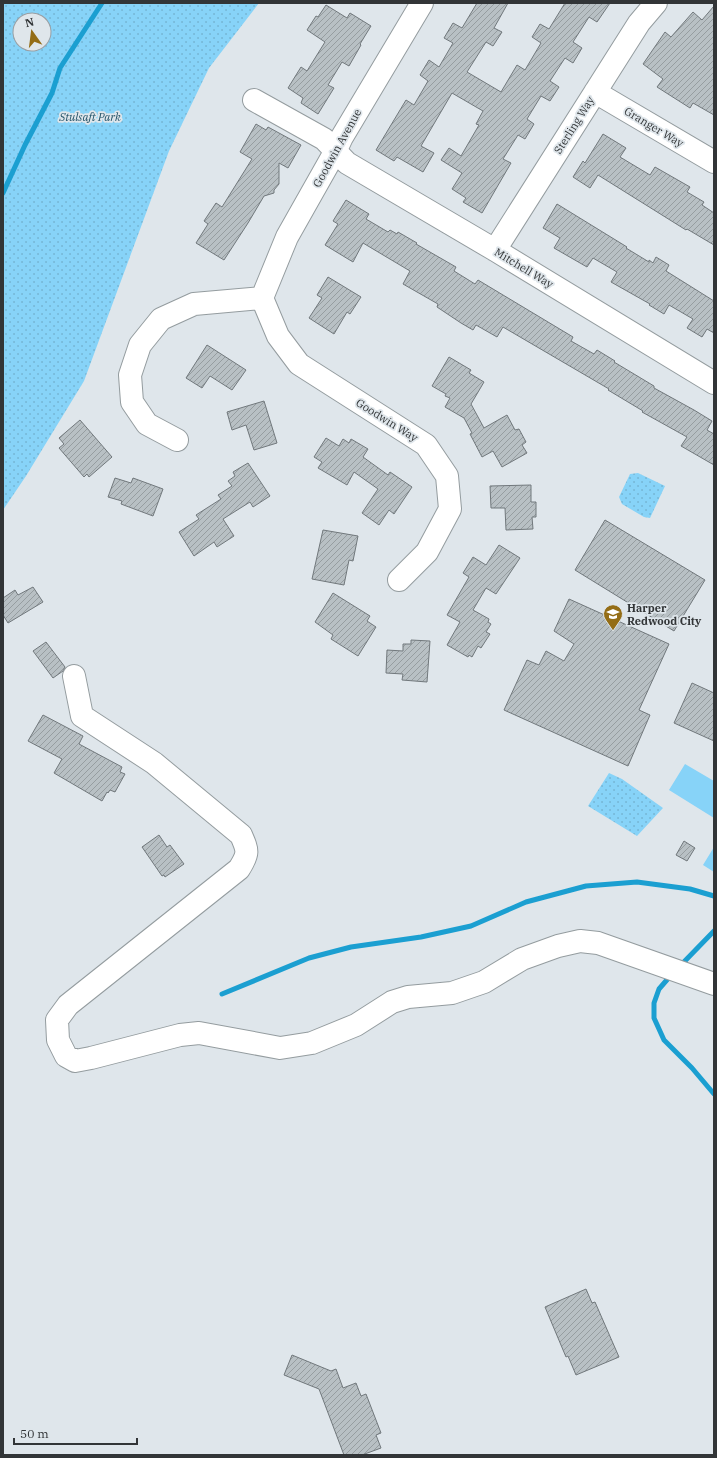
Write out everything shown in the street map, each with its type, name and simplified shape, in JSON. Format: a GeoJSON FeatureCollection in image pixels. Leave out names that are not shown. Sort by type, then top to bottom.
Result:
{"type":"FeatureCollection","features":[{"type":"Feature","properties":{"kind":"street","name":"Goodwin Avenue"},"geometry":{"type":"LineString","coordinates":[[262,298],[287,237],[342,137],[422,3]]}},
{"type":"Feature","properties":{"kind":"street","name":"Sterling Way"},"geometry":{"type":"LineString","coordinates":[[495,250],[639,23],[656,3]]}},
{"type":"Feature","properties":{"kind":"street","name":"Granger Way"},"geometry":{"type":"LineString","coordinates":[[595,92],[714,162]]}},
{"type":"Feature","properties":{"kind":"street","name":"Mitchell Way"},"geometry":{"type":"LineString","coordinates":[[254,100],[324,139],[347,163],[495,250],[714,383]]}},
{"type":"Feature","properties":{"kind":"street"},"geometry":{"type":"LineString","coordinates":[[177,440],[147,424],[132,402],[130,375],[140,346],[161,319],[194,304],[262,298]]}},
{"type":"Feature","properties":{"kind":"street","name":"Goodwin Way"},"geometry":{"type":"LineString","coordinates":[[262,298],[278,336],[299,364],[426,445],[447,476],[450,509],[427,552],[399,580]]}},
{"type":"Feature","properties":{"kind":"street"},"geometry":{"type":"LineString","coordinates":[[74,676],[82,716],[154,762],[241,834],[247,850],[244,862],[239,869],[68,1005],[57,1020],[58,1040],[66,1056],[75,1061],[180,1035],[199,1033],[280,1048],[312,1043],[356,1025],[392,1002],[408,997],[452,993],[484,982],[522,959],[558,946],[580,941],[598,943],[705,980]]}},
{"type":"Feature","properties":{"kind":"green space","name":"Stulsaft Park"},"geometry":{"type":"Polygon","coordinates":[[[3,3],[259,3],[209,68],[169,151],[84,381],[26,476],[3,510],[3,3]]]}},
{"type":"Feature","properties":{"kind":"green space"},"geometry":{"type":"Polygon","coordinates":[[[638,473],[665,486],[650,518],[644,517],[622,504],[619,497],[630,474],[638,473]]]}},
{"type":"Feature","properties":{"kind":"green space"},"geometry":{"type":"Polygon","coordinates":[[[685,764],[714,781],[714,818],[669,790],[685,764]]]}},
{"type":"Feature","properties":{"kind":"green space"},"geometry":{"type":"Polygon","coordinates":[[[609,773],[622,779],[663,808],[637,836],[588,806],[609,773]]]}},
{"type":"Feature","properties":{"kind":"green space"},"geometry":{"type":"Polygon","coordinates":[[[714,847],[714,872],[703,865],[714,847]]]}},
{"type":"Feature","properties":{"kind":"building"},"geometry":{"type":"Polygon","coordinates":[[[477,3],[508,3],[494,28],[502,32],[493,46],[486,42],[467,72],[501,92],[517,65],[525,70],[541,43],[532,37],[540,24],[549,29],[565,3],[610,3],[597,22],[589,17],[573,42],[582,48],[573,63],[565,58],[550,81],[559,87],[550,101],[541,96],[527,119],[534,124],[525,139],[518,135],[503,159],[511,163],[482,213],[463,202],[466,198],[452,189],[462,173],[441,160],[449,148],[461,156],[479,125],[476,124],[483,111],[452,93],[421,146],[434,153],[423,172],[397,157],[394,161],[376,150],[406,100],[414,105],[428,81],[420,75],[429,60],[439,67],[453,43],[444,38],[453,23],[462,28],[477,3]]]}},
{"type":"Feature","properties":{"kind":"building"},"geometry":{"type":"Polygon","coordinates":[[[326,5],[347,18],[350,13],[371,26],[349,66],[342,62],[328,85],[334,88],[318,114],[301,103],[303,98],[288,88],[301,67],[307,71],[325,42],[307,30],[316,16],[318,17],[326,5]]]}},
{"type":"Feature","properties":{"kind":"building"},"geometry":{"type":"Polygon","coordinates":[[[714,6],[714,115],[693,103],[690,108],[657,87],[663,79],[643,64],[665,32],[671,37],[693,12],[702,20],[714,6]]]}},
{"type":"Feature","properties":{"kind":"building"},"geometry":{"type":"Polygon","coordinates":[[[256,124],[266,130],[268,127],[301,145],[288,168],[279,163],[279,184],[274,190],[274,193],[264,196],[224,260],[196,243],[208,224],[204,221],[216,203],[222,207],[252,159],[240,152],[256,124]]]}},
{"type":"Feature","properties":{"kind":"building"},"geometry":{"type":"Polygon","coordinates":[[[603,134],[626,148],[620,157],[650,175],[655,167],[690,187],[687,192],[704,202],[702,205],[714,213],[714,245],[687,229],[686,230],[598,175],[590,188],[573,177],[583,161],[585,163],[603,134]]]}},
{"type":"Feature","properties":{"kind":"building"},"geometry":{"type":"Polygon","coordinates":[[[346,200],[369,214],[366,219],[388,232],[390,230],[397,234],[398,232],[417,243],[416,244],[456,267],[454,271],[475,284],[478,280],[573,337],[571,341],[594,354],[597,350],[654,386],[654,388],[712,421],[707,430],[714,434],[714,465],[681,446],[687,437],[642,412],[643,411],[608,390],[609,389],[503,327],[497,337],[476,325],[473,330],[461,323],[437,307],[438,304],[403,284],[410,271],[363,243],[353,262],[325,245],[338,224],[333,221],[346,200]]]}},
{"type":"Feature","properties":{"kind":"building"},"geometry":{"type":"Polygon","coordinates":[[[557,204],[649,262],[649,260],[653,263],[656,257],[669,265],[666,271],[714,301],[714,333],[707,329],[702,337],[687,328],[693,319],[669,305],[664,314],[649,305],[650,304],[611,282],[617,272],[593,258],[587,267],[554,248],[560,238],[543,228],[557,204]]]}},
{"type":"Feature","properties":{"kind":"building"},"geometry":{"type":"Polygon","coordinates":[[[328,277],[361,297],[350,314],[347,312],[334,334],[309,318],[322,298],[317,295],[328,277]]]}},
{"type":"Feature","properties":{"kind":"building"},"geometry":{"type":"Polygon","coordinates":[[[207,345],[246,370],[232,390],[210,376],[202,388],[186,378],[207,345]]]}},
{"type":"Feature","properties":{"kind":"building"},"geometry":{"type":"Polygon","coordinates":[[[449,357],[471,370],[469,373],[484,382],[471,404],[484,428],[507,415],[515,430],[519,429],[526,442],[522,445],[527,453],[502,467],[493,451],[482,457],[470,434],[472,433],[464,418],[445,407],[450,398],[432,386],[449,357]]]}},
{"type":"Feature","properties":{"kind":"building"},"geometry":{"type":"Polygon","coordinates":[[[264,401],[277,443],[254,450],[246,425],[232,430],[227,412],[264,401]]]}},
{"type":"Feature","properties":{"kind":"building"},"geometry":{"type":"Polygon","coordinates":[[[80,420],[112,457],[89,477],[87,474],[84,477],[59,448],[64,444],[59,438],[80,420]]]}},
{"type":"Feature","properties":{"kind":"building"},"geometry":{"type":"Polygon","coordinates":[[[326,438],[339,446],[343,439],[349,443],[351,439],[368,449],[363,457],[388,475],[390,472],[412,487],[394,514],[389,510],[379,525],[362,513],[378,489],[354,472],[347,485],[318,468],[322,462],[314,457],[326,438]]]}},
{"type":"Feature","properties":{"kind":"building"},"geometry":{"type":"Polygon","coordinates":[[[248,463],[270,496],[253,507],[250,502],[223,519],[234,536],[217,547],[214,542],[194,556],[179,532],[199,519],[196,515],[221,499],[218,495],[232,486],[228,481],[235,476],[233,472],[248,463]]]}},
{"type":"Feature","properties":{"kind":"building"},"geometry":{"type":"Polygon","coordinates":[[[115,478],[131,483],[133,478],[163,489],[153,516],[121,504],[122,501],[108,497],[115,478]]]}},
{"type":"Feature","properties":{"kind":"building"},"geometry":{"type":"Polygon","coordinates":[[[531,485],[531,502],[536,502],[536,517],[532,517],[533,529],[506,530],[505,508],[491,508],[490,486],[531,485]]]}},
{"type":"Feature","properties":{"kind":"building"},"geometry":{"type":"Polygon","coordinates":[[[605,520],[705,580],[674,631],[575,570],[605,520]]]}},
{"type":"Feature","properties":{"kind":"building"},"geometry":{"type":"Polygon","coordinates":[[[323,530],[358,536],[353,561],[349,560],[344,585],[312,579],[323,530]]]}},
{"type":"Feature","properties":{"kind":"building"},"geometry":{"type":"Polygon","coordinates":[[[499,545],[520,558],[496,594],[486,588],[473,610],[489,619],[488,622],[491,624],[486,632],[490,634],[481,648],[478,646],[472,657],[469,655],[468,657],[447,645],[460,622],[447,615],[469,577],[463,573],[473,557],[486,565],[499,545]]]}},
{"type":"Feature","properties":{"kind":"building"},"geometry":{"type":"Polygon","coordinates":[[[33,587],[43,602],[8,623],[3,615],[3,598],[15,590],[18,595],[33,587]]]}},
{"type":"Feature","properties":{"kind":"building"},"geometry":{"type":"Polygon","coordinates":[[[333,593],[370,616],[367,621],[376,627],[358,656],[331,639],[333,635],[315,622],[333,593]]]}},
{"type":"Feature","properties":{"kind":"building"},"geometry":{"type":"Polygon","coordinates":[[[569,599],[669,644],[639,710],[650,715],[628,766],[504,710],[527,660],[539,665],[546,651],[564,661],[574,644],[554,631],[569,599]]]}},
{"type":"Feature","properties":{"kind":"building"},"geometry":{"type":"Polygon","coordinates":[[[411,640],[430,641],[427,682],[402,680],[403,674],[386,673],[387,650],[403,651],[403,644],[411,644],[411,640]]]}},
{"type":"Feature","properties":{"kind":"building"},"geometry":{"type":"Polygon","coordinates":[[[46,642],[65,667],[63,671],[53,678],[33,651],[46,642]]]}},
{"type":"Feature","properties":{"kind":"building"},"geometry":{"type":"Polygon","coordinates":[[[692,683],[714,693],[714,741],[674,723],[692,683]]]}},
{"type":"Feature","properties":{"kind":"building"},"geometry":{"type":"Polygon","coordinates":[[[43,715],[83,736],[79,744],[122,767],[120,772],[125,774],[115,792],[110,790],[108,793],[107,792],[102,801],[54,773],[62,759],[28,741],[43,715]]]}},
{"type":"Feature","properties":{"kind":"building"},"geometry":{"type":"Polygon","coordinates":[[[159,835],[167,847],[170,845],[184,864],[165,877],[164,875],[162,876],[142,847],[159,835]]]}},
{"type":"Feature","properties":{"kind":"building"},"geometry":{"type":"Polygon","coordinates":[[[684,841],[695,848],[687,861],[676,855],[684,841]]]}},
{"type":"Feature","properties":{"kind":"building"},"geometry":{"type":"Polygon","coordinates":[[[586,1289],[592,1303],[595,1302],[619,1357],[576,1375],[568,1356],[566,1357],[545,1307],[586,1289]]]}},
{"type":"Feature","properties":{"kind":"building"},"geometry":{"type":"Polygon","coordinates":[[[292,1355],[331,1371],[336,1369],[343,1388],[356,1383],[361,1396],[366,1394],[381,1433],[376,1435],[381,1448],[362,1455],[344,1455],[319,1389],[284,1375],[292,1355]]]}},
{"type":"Feature","properties":{"kind":"waterway"},"geometry":{"type":"LineString","coordinates":[[3,193],[25,145],[52,93],[60,68],[102,3]]}},
{"type":"Feature","properties":{"kind":"waterway"},"geometry":{"type":"LineString","coordinates":[[222,994],[309,958],[351,947],[421,937],[471,926],[526,902],[586,886],[637,882],[690,889],[714,896]]}},
{"type":"Feature","properties":{"kind":"waterway"},"geometry":{"type":"LineString","coordinates":[[680,966],[714,931]]}},
{"type":"Feature","properties":{"kind":"waterway"},"geometry":{"type":"LineString","coordinates":[[672,974],[659,989],[654,1003],[654,1018],[664,1040],[692,1068],[714,1094]]}},
{"type":"Feature","properties":{"kind":"place","name":"Harper Redwood City"},"geometry":{"type":"Point","coordinates":[613,631]}}]}
